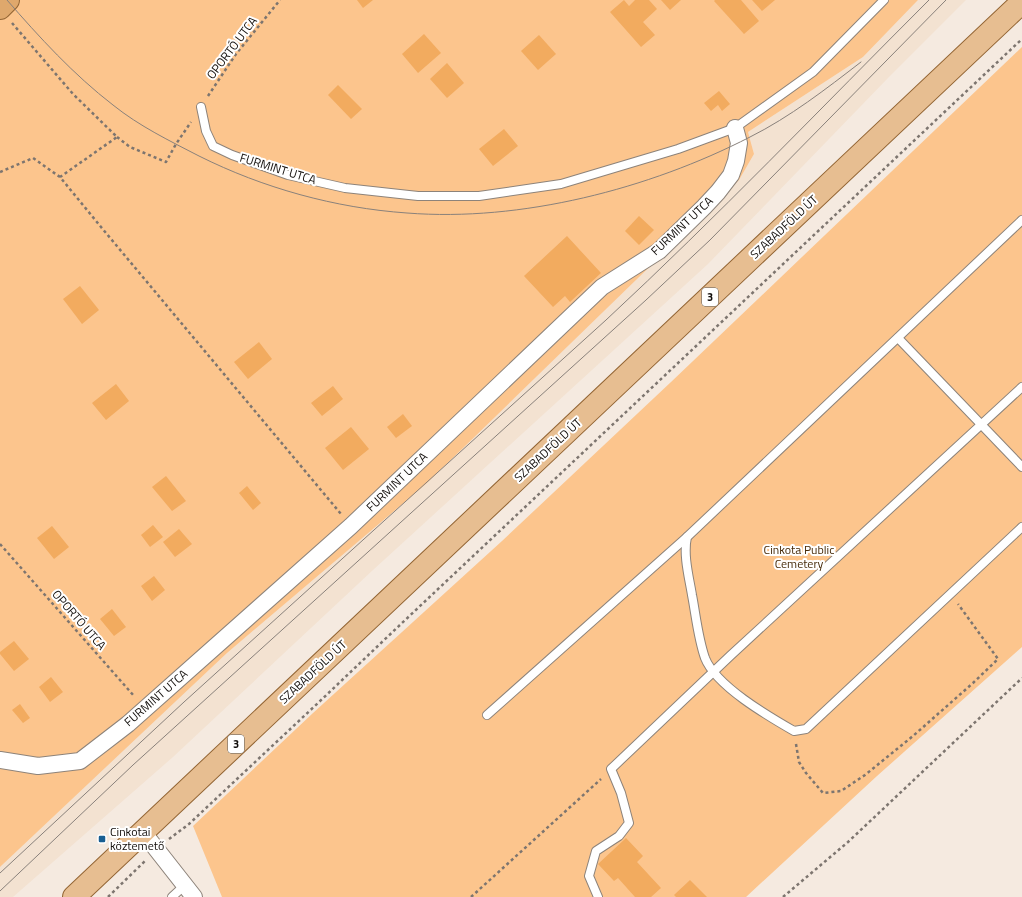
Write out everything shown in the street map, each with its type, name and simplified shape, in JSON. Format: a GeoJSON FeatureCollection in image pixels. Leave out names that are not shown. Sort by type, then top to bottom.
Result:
{"type":"FeatureCollection","features":[{"type":"Feature","properties":{"kind":"main road","name":"SZABADFÖLD ÚT"},"geometry":{"type":"LineString","coordinates":[[74,897],[1022,2]]}},
{"type":"Feature","properties":{"kind":"street","name":"FURMINT UTCA"},"geometry":{"type":"LineString","coordinates":[[0,760],[38,766],[80,761],[128,724],[351,526],[602,286],[658,251],[718,192],[731,175],[736,161],[739,143],[735,128]]}},
{"type":"Feature","properties":{"kind":"street"},"geometry":{"type":"LineString","coordinates":[[143,832],[189,891]]}},
{"type":"Feature","properties":{"kind":"lane","name":"FURMINT UTCA"},"geometry":{"type":"LineString","coordinates":[[201,107],[206,131],[213,146],[232,155],[288,175],[345,188],[418,196],[479,196],[561,184],[678,149],[735,128],[812,72],[884,0]]}},
{"type":"Feature","properties":{"kind":"lane"},"geometry":{"type":"LineString","coordinates":[[487,715],[687,537],[1022,220]]}},
{"type":"Feature","properties":{"kind":"lane"},"geometry":{"type":"LineString","coordinates":[[898,338],[1022,466]]}},
{"type":"Feature","properties":{"kind":"lane"},"geometry":{"type":"LineString","coordinates":[[598,897],[589,876],[596,850],[619,836],[630,823],[611,769],[1022,387]]}},
{"type":"Feature","properties":{"kind":"lane"},"geometry":{"type":"LineString","coordinates":[[687,537],[686,552],[698,632],[706,659],[714,672],[724,683],[764,714],[794,731],[806,729],[1022,527]]}},
{"type":"Feature","properties":{"kind":"lane"},"geometry":{"type":"LineString","coordinates":[[172,897],[189,891]]}},
{"type":"Feature","properties":{"kind":"path","name":"OPORTÓ UTCA"},"geometry":{"type":"LineString","coordinates":[[117,137],[130,147],[166,162],[176,144],[236,54],[280,0]]}},
{"type":"Feature","properties":{"kind":"path"},"geometry":{"type":"LineString","coordinates":[[6,9],[73,94],[117,137],[60,177]]}},
{"type":"Feature","properties":{"kind":"path"},"geometry":{"type":"LineString","coordinates":[[108,897],[157,849],[189,824],[318,703],[1022,39]]}},
{"type":"Feature","properties":{"kind":"path"},"geometry":{"type":"LineString","coordinates":[[0,172],[33,158],[60,177],[351,526]]}},
{"type":"Feature","properties":{"kind":"path","name":"OPORTÓ UTCA"},"geometry":{"type":"LineString","coordinates":[[0,544],[145,709]]}},
{"type":"Feature","properties":{"kind":"path"},"geometry":{"type":"LineString","coordinates":[[794,731],[798,762],[823,792],[841,791],[865,775],[914,736],[998,659],[950,594]]}},
{"type":"Feature","properties":{"kind":"path"},"geometry":{"type":"LineString","coordinates":[[783,897],[848,842],[1022,678]]}},
{"type":"Feature","properties":{"kind":"path"},"geometry":{"type":"LineString","coordinates":[[471,897],[611,769]]}},
{"type":"Feature","properties":{"kind":"shaded area"},"geometry":{"type":"Polygon","coordinates":[[[918,0],[966,0],[888,78],[708,264],[373,570],[173,757],[13,897],[0,897],[0,867],[227,653],[426,484],[739,180],[754,154],[748,132],[863,57],[918,0]]]}},
{"type":"Feature","properties":{"kind":"green space"},"geometry":{"type":"Polygon","coordinates":[[[0,0],[918,0],[863,57],[748,132],[754,154],[739,180],[426,484],[227,653],[0,867],[0,0]]]}},
{"type":"Feature","properties":{"kind":"green space","name":"Cinkota Public Cemetery"},"geometry":{"type":"Polygon","coordinates":[[[1022,47],[1022,647],[877,776],[746,897],[222,897],[193,826],[313,713],[502,541],[1022,47]]]}},
{"type":"Feature","properties":{"kind":"building"},"geometry":{"type":"Polygon","coordinates":[[[357,0],[373,0],[363,8],[357,0]]]}},
{"type":"Feature","properties":{"kind":"building"},"geometry":{"type":"Polygon","coordinates":[[[624,0],[629,6],[635,0],[649,0],[657,9],[643,22],[655,35],[641,47],[610,12],[624,0]]]}},
{"type":"Feature","properties":{"kind":"building"},"geometry":{"type":"Polygon","coordinates":[[[661,0],[681,0],[670,10],[661,0]]]}},
{"type":"Feature","properties":{"kind":"building"},"geometry":{"type":"Polygon","coordinates":[[[741,0],[759,21],[744,34],[714,1],[741,0]]]}},
{"type":"Feature","properties":{"kind":"building"},"geometry":{"type":"Polygon","coordinates":[[[752,0],[775,0],[762,11],[752,0]]]}},
{"type":"Feature","properties":{"kind":"building"},"geometry":{"type":"Polygon","coordinates":[[[424,34],[441,53],[418,73],[402,54],[424,34]]]}},
{"type":"Feature","properties":{"kind":"building"},"geometry":{"type":"Polygon","coordinates":[[[539,35],[556,54],[538,70],[521,51],[539,35]]]}},
{"type":"Feature","properties":{"kind":"building"},"geometry":{"type":"Polygon","coordinates":[[[447,63],[464,83],[447,98],[430,79],[447,63]]]}},
{"type":"Feature","properties":{"kind":"building"},"geometry":{"type":"Polygon","coordinates":[[[338,85],[362,109],[351,119],[328,95],[338,85]]]}},
{"type":"Feature","properties":{"kind":"building"},"geometry":{"type":"Polygon","coordinates":[[[719,91],[730,104],[722,111],[718,105],[711,111],[704,103],[719,91]]]}},
{"type":"Feature","properties":{"kind":"building"},"geometry":{"type":"Polygon","coordinates":[[[504,129],[518,146],[493,166],[479,149],[504,129]]]}},
{"type":"Feature","properties":{"kind":"building"},"geometry":{"type":"Polygon","coordinates":[[[639,216],[654,230],[639,245],[625,231],[639,216]]]}},
{"type":"Feature","properties":{"kind":"building"},"geometry":{"type":"Polygon","coordinates":[[[567,236],[601,273],[570,302],[565,296],[553,307],[524,276],[567,236]]]}},
{"type":"Feature","properties":{"kind":"building"},"geometry":{"type":"Polygon","coordinates":[[[80,286],[99,310],[82,324],[63,299],[80,286]]]}},
{"type":"Feature","properties":{"kind":"building"},"geometry":{"type":"Polygon","coordinates":[[[259,342],[272,359],[248,379],[234,362],[259,342]]]}},
{"type":"Feature","properties":{"kind":"building"},"geometry":{"type":"Polygon","coordinates":[[[116,384],[129,401],[106,420],[92,403],[116,384]]]}},
{"type":"Feature","properties":{"kind":"building"},"geometry":{"type":"Polygon","coordinates":[[[333,386],[343,399],[322,416],[311,403],[333,386]]]}},
{"type":"Feature","properties":{"kind":"building"},"geometry":{"type":"Polygon","coordinates":[[[403,414],[412,426],[396,438],[387,427],[403,414]]]}},
{"type":"Feature","properties":{"kind":"building"},"geometry":{"type":"Polygon","coordinates":[[[351,427],[369,449],[343,470],[325,448],[351,427]]]}},
{"type":"Feature","properties":{"kind":"building"},"geometry":{"type":"Polygon","coordinates":[[[166,476],[186,501],[172,511],[152,487],[166,476]]]}},
{"type":"Feature","properties":{"kind":"building"},"geometry":{"type":"Polygon","coordinates":[[[247,486],[261,503],[253,510],[239,493],[247,486]]]}},
{"type":"Feature","properties":{"kind":"building"},"geometry":{"type":"Polygon","coordinates":[[[153,525],[163,537],[150,547],[141,535],[153,525]]]}},
{"type":"Feature","properties":{"kind":"building"},"geometry":{"type":"Polygon","coordinates":[[[52,526],[69,547],[54,559],[37,538],[52,526]]]}},
{"type":"Feature","properties":{"kind":"building"},"geometry":{"type":"Polygon","coordinates":[[[179,529],[192,544],[175,557],[163,542],[179,529]]]}},
{"type":"Feature","properties":{"kind":"building"},"geometry":{"type":"Polygon","coordinates":[[[154,576],[165,590],[152,601],[141,586],[154,576]]]}},
{"type":"Feature","properties":{"kind":"building"},"geometry":{"type":"Polygon","coordinates":[[[112,609],[126,627],[114,636],[100,619],[112,609]]]}},
{"type":"Feature","properties":{"kind":"building"},"geometry":{"type":"Polygon","coordinates":[[[14,641],[29,659],[14,671],[0,652],[14,641]]]}},
{"type":"Feature","properties":{"kind":"building"},"geometry":{"type":"Polygon","coordinates":[[[51,677],[63,692],[50,702],[39,687],[51,677]]]}},
{"type":"Feature","properties":{"kind":"building"},"geometry":{"type":"Polygon","coordinates":[[[20,704],[30,718],[23,723],[12,710],[20,704]]]}},
{"type":"Feature","properties":{"kind":"building"},"geometry":{"type":"Polygon","coordinates":[[[626,838],[643,856],[637,862],[661,888],[651,897],[635,897],[618,878],[614,881],[598,864],[626,838]]]}},
{"type":"Feature","properties":{"kind":"building"},"geometry":{"type":"Polygon","coordinates":[[[690,880],[707,897],[676,897],[674,895],[690,880]]]}},
{"type":"Feature","properties":{"kind":"tram line"},"geometry":{"type":"LineString","coordinates":[[7,0],[44,42],[84,81],[123,113],[166,139],[248,178],[300,195],[353,206],[407,213],[450,214],[494,212],[539,207],[583,198],[670,172],[711,156],[779,121],[861,62]]}},
{"type":"Feature","properties":{"kind":"tram line"},"geometry":{"type":"LineString","coordinates":[[0,873],[184,702],[606,320],[729,202],[929,0]]}},
{"type":"Feature","properties":{"kind":"tram line"},"geometry":{"type":"LineString","coordinates":[[0,891],[133,765],[646,300],[710,240],[946,0]]}},
{"type":"Feature","properties":{"kind":"place","name":"Cinkotai köztemető"},"geometry":{"type":"Point","coordinates":[102,839]}}]}
